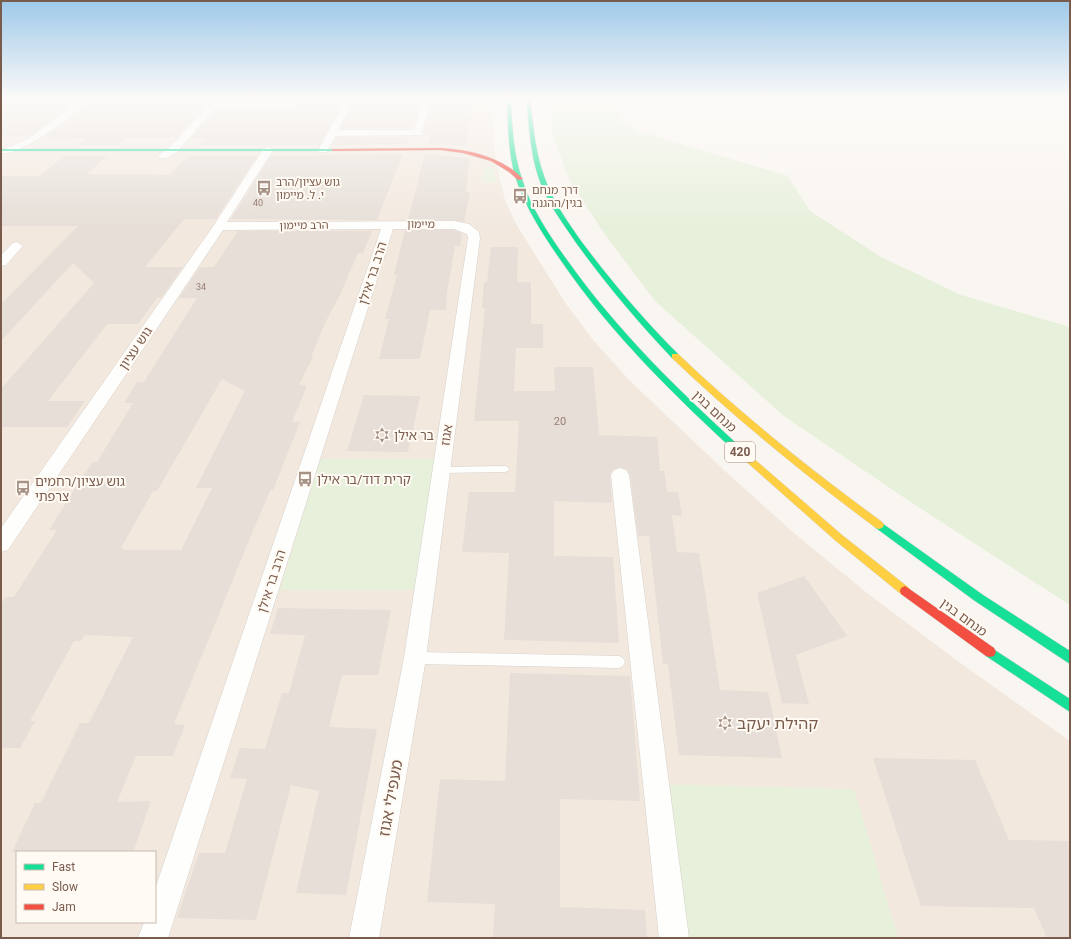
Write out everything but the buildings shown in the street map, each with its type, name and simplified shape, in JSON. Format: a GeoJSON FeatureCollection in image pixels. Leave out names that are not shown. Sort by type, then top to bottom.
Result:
{"type":"FeatureCollection","features":[{"type":"Feature","properties":{"kind":"main road","name":"מנחם בגין"},"geometry":{"type":"LineString","coordinates":[[511,142],[512,153],[520,179],[538,221],[588,295],[614,328],[668,386],[804,509],[885,576],[974,641],[1070,706]]}},
{"type":"Feature","properties":{"kind":"main road","name":"מנחם בגין"},"geometry":{"type":"LineString","coordinates":[[534,142],[539,169],[557,209],[568,228],[611,285],[655,335],[729,406],[850,504],[992,607],[1070,658]]}},
{"type":"Feature","properties":{"kind":"main road"},"geometry":{"type":"LineString","coordinates":[[3,153],[162,156],[323,150],[440,149],[479,145]]}},
{"type":"Feature","properties":{"kind":"main road"},"geometry":{"type":"LineString","coordinates":[[440,149],[472,152],[492,158],[511,170],[520,179]]}},
{"type":"Feature","properties":{"kind":"main road"},"geometry":{"type":"LineString","coordinates":[[3,153],[173,150],[267,153]]}},
{"type":"Feature","properties":{"kind":"street"},"geometry":{"type":"LineString","coordinates":[[3,153],[28,142]]}},
{"type":"Feature","properties":{"kind":"street"},"geometry":{"type":"LineString","coordinates":[[162,156],[173,150],[180,142]]}},
{"type":"Feature","properties":{"kind":"street"},"geometry":{"type":"LineString","coordinates":[[323,150],[327,142]]}},
{"type":"Feature","properties":{"kind":"street","name":"גוש עציון"},"geometry":{"type":"LineString","coordinates":[[1,544],[219,226],[267,153]]}},
{"type":"Feature","properties":{"kind":"street","name":"הרב מיימון"},"geometry":{"type":"LineString","coordinates":[[219,226],[388,224]]}},
{"type":"Feature","properties":{"kind":"street","name":"מיימון"},"geometry":{"type":"LineString","coordinates":[[388,224],[454,225]]}},
{"type":"Feature","properties":{"kind":"street","name":"הרב בר אילן"},"geometry":{"type":"LineString","coordinates":[[153,938],[388,224]]}},
{"type":"Feature","properties":{"kind":"street","name":"אגוז"},"geometry":{"type":"LineString","coordinates":[[415,658],[474,238],[472,232],[465,227],[454,225]]}},
{"type":"Feature","properties":{"kind":"street"},"geometry":{"type":"LineString","coordinates":[[1,246],[17,246],[1,262]]}},
{"type":"Feature","properties":{"kind":"street"},"geometry":{"type":"LineString","coordinates":[[620,474],[674,938]]}},
{"type":"Feature","properties":{"kind":"street","name":"מעפילי אגוז"},"geometry":{"type":"LineString","coordinates":[[364,938],[415,658]]}},
{"type":"Feature","properties":{"kind":"lane"},"geometry":{"type":"LineString","coordinates":[[442,470],[505,469]]}},
{"type":"Feature","properties":{"kind":"lane"},"geometry":{"type":"LineString","coordinates":[[415,658],[619,662]]}},
{"type":"Feature","properties":{"kind":"shaded area"},"geometry":{"type":"Polygon","coordinates":[[[1,142],[494,142],[505,200],[516,224],[566,304],[594,341],[629,380],[726,472],[794,533],[867,593],[959,662],[1070,741],[1070,938],[1,938],[1,142]]]}},
{"type":"Feature","properties":{"kind":"green space"},"geometry":{"type":"Polygon","coordinates":[[[555,142],[674,142],[788,176],[810,211],[881,257],[961,295],[1070,327],[1070,605],[912,503],[784,416],[655,301],[604,233],[570,181],[555,142]]]}},
{"type":"Feature","properties":{"kind":"green space"},"geometry":{"type":"Polygon","coordinates":[[[483,166],[493,169],[496,183],[483,182],[483,166]]]}},
{"type":"Feature","properties":{"kind":"green space"},"geometry":{"type":"Polygon","coordinates":[[[320,459],[438,459],[420,590],[280,590],[320,459]]]}},
{"type":"Feature","properties":{"kind":"green space"},"geometry":{"type":"Polygon","coordinates":[[[653,784],[854,789],[898,938],[669,938],[653,784]]]}},
{"type":"Feature","properties":{"kind":"traffic: fast"},"geometry":{"type":"LineString","coordinates":[[512,142],[516,169],[523,191],[540,224],[587,292],[628,342],[650,365],[696,411],[743,454]]}},
{"type":"Feature","properties":{"kind":"traffic: fast"},"geometry":{"type":"LineString","coordinates":[[534,142],[538,167],[544,185],[568,227],[612,287],[675,356]]}},
{"type":"Feature","properties":{"kind":"traffic: fast"},"geometry":{"type":"LineString","coordinates":[[1,150],[333,150]]}},
{"type":"Feature","properties":{"kind":"traffic: fast"},"geometry":{"type":"LineString","coordinates":[[879,525],[979,598],[1070,658]]}},
{"type":"Feature","properties":{"kind":"traffic: fast"},"geometry":{"type":"LineString","coordinates":[[990,652],[1070,706]]}},
{"type":"Feature","properties":{"kind":"traffic: slow"},"geometry":{"type":"LineString","coordinates":[[675,356],[723,401],[774,444],[879,525]]}},
{"type":"Feature","properties":{"kind":"traffic: slow"},"geometry":{"type":"LineString","coordinates":[[743,454],[839,538],[905,591]]}},
{"type":"Feature","properties":{"kind":"traffic: jam"},"geometry":{"type":"LineString","coordinates":[[333,150],[440,149]]}},
{"type":"Feature","properties":{"kind":"traffic: jam"},"geometry":{"type":"LineString","coordinates":[[440,149],[463,151],[483,156],[502,165],[520,179]]}},
{"type":"Feature","properties":{"kind":"traffic: jam"},"geometry":{"type":"LineString","coordinates":[[905,591],[990,652]]}},
{"type":"Feature","properties":{"kind":"place","name":"גוש עציון/הרב י. ל. מיימון"},"geometry":{"type":"Point","coordinates":[264,188]}},
{"type":"Feature","properties":{"kind":"place","name":"דרך מנחם בגין/ההגנה"},"geometry":{"type":"Point","coordinates":[520,196]}},
{"type":"Feature","properties":{"kind":"place","name":"בר אילן"},"geometry":{"type":"Point","coordinates":[382,435]}},
{"type":"Feature","properties":{"kind":"place","name":"קרית דוד/בר אילן"},"geometry":{"type":"Point","coordinates":[305,479]}},
{"type":"Feature","properties":{"kind":"place","name":"גוש עציון/רחמים צרפתי"},"geometry":{"type":"Point","coordinates":[23,488]}},
{"type":"Feature","properties":{"kind":"place","name":"קהילת יעקב"},"geometry":{"type":"Point","coordinates":[725,723]}}]}
